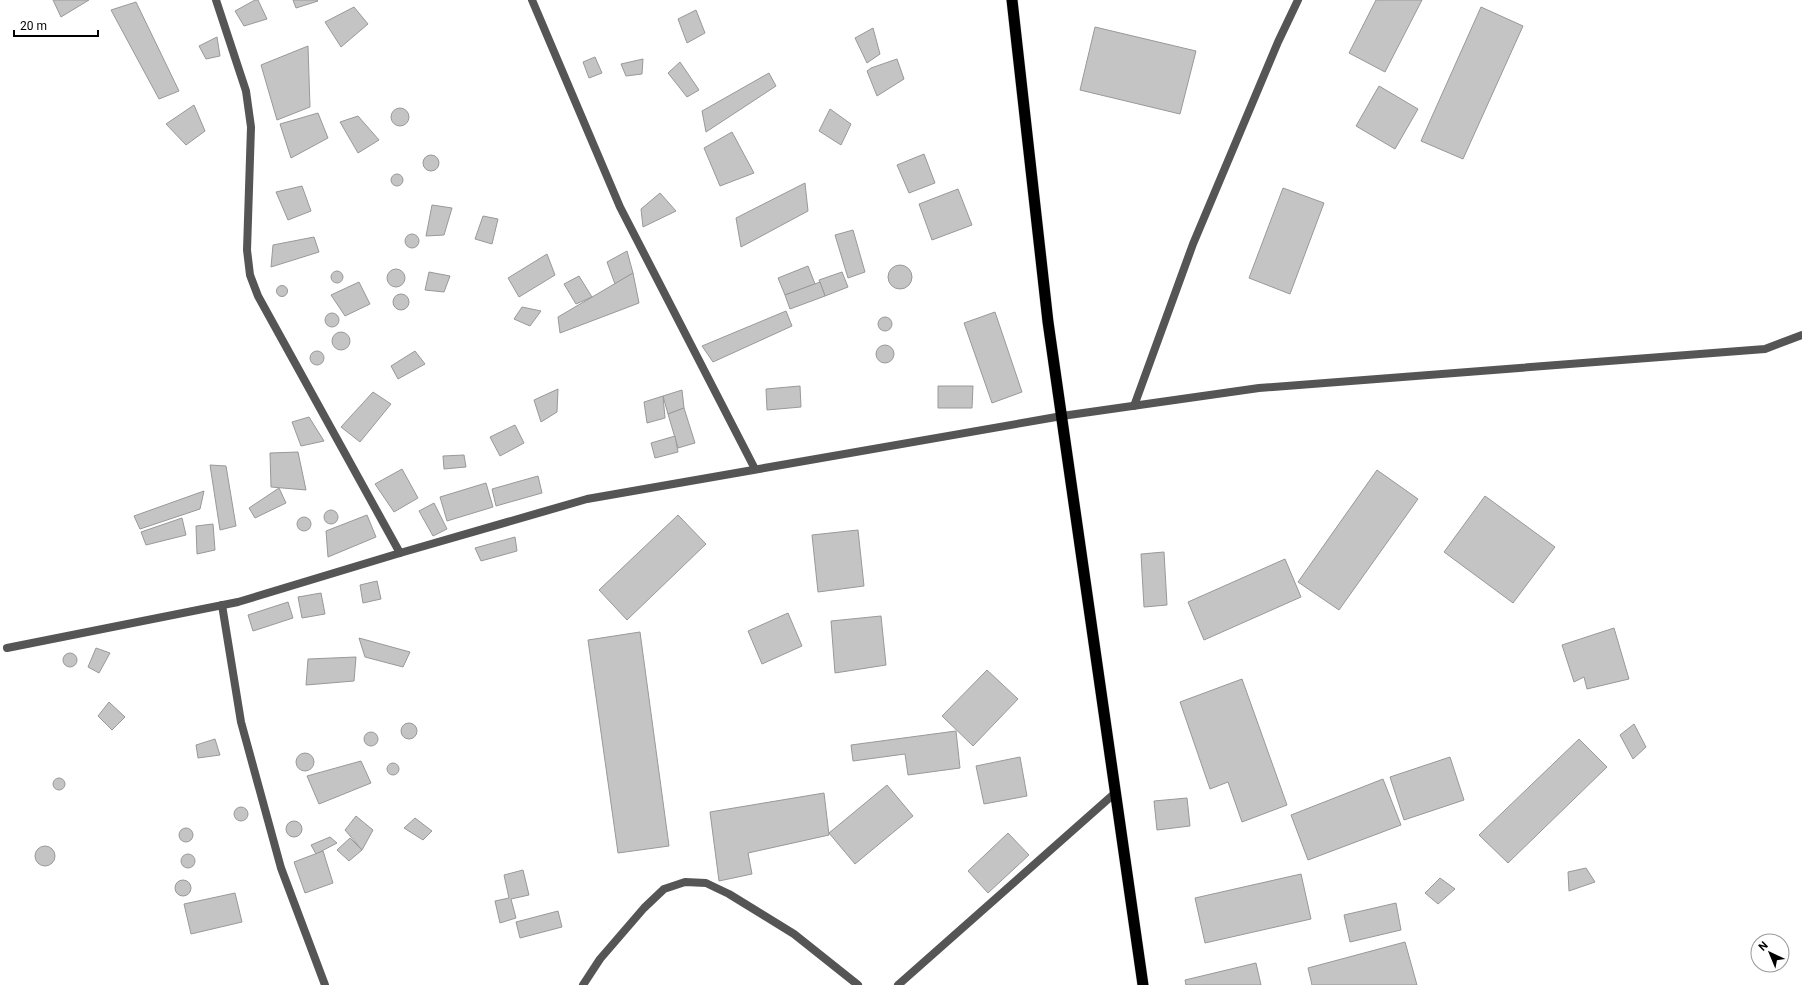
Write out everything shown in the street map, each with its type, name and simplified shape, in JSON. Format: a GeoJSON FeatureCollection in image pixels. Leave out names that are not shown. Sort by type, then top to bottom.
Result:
{"type":"FeatureCollection","features":[{"type":"Feature","properties":{"kind":"highway"},"geometry":{"type":"LineString","coordinates":[[1012,0],[1048,322],[1142,985]]}},
{"type":"Feature","properties":{"kind":"street"},"geometry":{"type":"LineString","coordinates":[[216,0],[246,91],[251,127],[247,250],[250,275],[258,296],[400,553]]}},
{"type":"Feature","properties":{"kind":"street"},"geometry":{"type":"LineString","coordinates":[[532,0],[620,207],[755,469]]}},
{"type":"Feature","properties":{"kind":"street"},"geometry":{"type":"LineString","coordinates":[[1134,406],[1193,244],[1278,42],[1298,0]]}},
{"type":"Feature","properties":{"kind":"street"},"geometry":{"type":"LineString","coordinates":[[7,648],[238,602],[587,499],[755,469],[1062,416],[1259,388],[1765,349],[1802,335]]}},
{"type":"Feature","properties":{"kind":"street"},"geometry":{"type":"LineString","coordinates":[[222,605],[245,738],[281,868],[325,985]]}},
{"type":"Feature","properties":{"kind":"street"},"geometry":{"type":"LineString","coordinates":[[898,985],[1115,793]]}},
{"type":"Feature","properties":{"kind":"street"},"geometry":{"type":"LineString","coordinates":[[583,985],[600,959],[644,908],[664,889],[685,882],[706,883],[729,894],[794,934],[858,985]]}},
{"type":"Feature","properties":{"kind":"building"},"geometry":{"type":"Polygon","coordinates":[[[53,0],[89,0],[61,17],[53,0]]]}},
{"type":"Feature","properties":{"kind":"building"},"geometry":{"type":"Polygon","coordinates":[[[255,0],[258,0],[267,19],[244,26],[235,11],[255,0]]]}},
{"type":"Feature","properties":{"kind":"building"},"geometry":{"type":"Polygon","coordinates":[[[293,0],[317,0],[318,1],[296,8],[293,0]]]}},
{"type":"Feature","properties":{"kind":"building"},"geometry":{"type":"Polygon","coordinates":[[[1376,0],[1422,0],[1385,72],[1349,53],[1376,0]]]}},
{"type":"Feature","properties":{"kind":"building"},"geometry":{"type":"Polygon","coordinates":[[[136,2],[179,91],[159,99],[111,10],[136,2]]]}},
{"type":"Feature","properties":{"kind":"building"},"geometry":{"type":"Polygon","coordinates":[[[354,7],[368,24],[341,47],[325,22],[354,7]]]}},
{"type":"Feature","properties":{"kind":"building"},"geometry":{"type":"Polygon","coordinates":[[[1481,7],[1523,26],[1463,159],[1421,141],[1481,7]]]}},
{"type":"Feature","properties":{"kind":"building"},"geometry":{"type":"Polygon","coordinates":[[[696,10],[705,33],[687,43],[678,19],[696,10]]]}},
{"type":"Feature","properties":{"kind":"building"},"geometry":{"type":"Polygon","coordinates":[[[1095,27],[1196,51],[1180,114],[1080,90],[1095,27]]]}},
{"type":"Feature","properties":{"kind":"building"},"geometry":{"type":"Polygon","coordinates":[[[873,28],[880,54],[867,63],[855,38],[873,28]]]}},
{"type":"Feature","properties":{"kind":"building"},"geometry":{"type":"Polygon","coordinates":[[[217,37],[220,56],[206,59],[199,46],[217,37]]]}},
{"type":"Feature","properties":{"kind":"building"},"geometry":{"type":"Polygon","coordinates":[[[308,46],[310,107],[277,120],[261,65],[308,46]]]}},
{"type":"Feature","properties":{"kind":"building"},"geometry":{"type":"Polygon","coordinates":[[[595,57],[602,73],[589,78],[583,62],[595,57]]]}},
{"type":"Feature","properties":{"kind":"building"},"geometry":{"type":"Polygon","coordinates":[[[643,59],[642,74],[626,76],[621,64],[643,59]]]}},
{"type":"Feature","properties":{"kind":"building"},"geometry":{"type":"Polygon","coordinates":[[[897,59],[904,79],[877,96],[867,71],[871,68],[897,59]]]}},
{"type":"Feature","properties":{"kind":"building"},"geometry":{"type":"Polygon","coordinates":[[[680,62],[699,90],[687,97],[668,73],[680,62]]]}},
{"type":"Feature","properties":{"kind":"building"},"geometry":{"type":"Polygon","coordinates":[[[769,73],[776,86],[706,132],[702,111],[769,73]]]}},
{"type":"Feature","properties":{"kind":"building"},"geometry":{"type":"Polygon","coordinates":[[[1379,86],[1418,109],[1395,149],[1356,126],[1379,86]]]}},
{"type":"Feature","properties":{"kind":"building"},"geometry":{"type":"Polygon","coordinates":[[[194,105],[205,131],[186,145],[166,124],[194,105]]]}},
{"type":"Feature","properties":{"kind":"building"},"geometry":{"type":"Polygon","coordinates":[[[400,108],[406,111],[409,117],[406,123],[400,126],[394,123],[391,117],[394,111],[400,108]]]}},
{"type":"Feature","properties":{"kind":"building"},"geometry":{"type":"Polygon","coordinates":[[[830,109],[851,124],[841,145],[819,131],[830,109]]]}},
{"type":"Feature","properties":{"kind":"building"},"geometry":{"type":"Polygon","coordinates":[[[318,113],[328,138],[291,158],[280,124],[318,113]]]}},
{"type":"Feature","properties":{"kind":"building"},"geometry":{"type":"Polygon","coordinates":[[[358,116],[379,140],[358,153],[340,122],[358,116]]]}},
{"type":"Feature","properties":{"kind":"building"},"geometry":{"type":"Polygon","coordinates":[[[732,132],[754,173],[720,186],[704,148],[732,132]]]}},
{"type":"Feature","properties":{"kind":"building"},"geometry":{"type":"Polygon","coordinates":[[[924,154],[935,183],[909,193],[897,165],[924,154]]]}},
{"type":"Feature","properties":{"kind":"building"},"geometry":{"type":"Polygon","coordinates":[[[431,155],[437,157],[439,163],[437,169],[431,171],[425,169],[423,163],[425,157],[431,155]]]}},
{"type":"Feature","properties":{"kind":"building"},"geometry":{"type":"Polygon","coordinates":[[[395,174],[399,174],[403,180],[399,186],[395,186],[391,182],[391,178],[395,174]]]}},
{"type":"Feature","properties":{"kind":"building"},"geometry":{"type":"Polygon","coordinates":[[[805,183],[808,211],[741,247],[736,218],[805,183]]]}},
{"type":"Feature","properties":{"kind":"building"},"geometry":{"type":"Polygon","coordinates":[[[302,186],[311,211],[288,220],[276,192],[302,186]]]}},
{"type":"Feature","properties":{"kind":"building"},"geometry":{"type":"Polygon","coordinates":[[[1283,188],[1324,203],[1290,294],[1249,278],[1283,188]]]}},
{"type":"Feature","properties":{"kind":"building"},"geometry":{"type":"Polygon","coordinates":[[[958,189],[972,225],[932,240],[919,204],[958,189]]]}},
{"type":"Feature","properties":{"kind":"building"},"geometry":{"type":"Polygon","coordinates":[[[660,193],[676,211],[643,227],[641,209],[660,193]]]}},
{"type":"Feature","properties":{"kind":"building"},"geometry":{"type":"Polygon","coordinates":[[[432,205],[452,208],[444,235],[426,236],[432,205]]]}},
{"type":"Feature","properties":{"kind":"building"},"geometry":{"type":"Polygon","coordinates":[[[483,216],[498,219],[492,244],[475,239],[483,216]]]}},
{"type":"Feature","properties":{"kind":"building"},"geometry":{"type":"Polygon","coordinates":[[[853,230],[865,272],[848,278],[835,235],[853,230]]]}},
{"type":"Feature","properties":{"kind":"building"},"geometry":{"type":"Polygon","coordinates":[[[409,234],[415,234],[419,238],[419,244],[415,248],[409,248],[405,244],[405,238],[409,234]]]}},
{"type":"Feature","properties":{"kind":"building"},"geometry":{"type":"Polygon","coordinates":[[[314,237],[319,252],[271,267],[273,245],[314,237]]]}},
{"type":"Feature","properties":{"kind":"building"},"geometry":{"type":"Polygon","coordinates":[[[627,251],[633,273],[615,284],[607,262],[627,251]]]}},
{"type":"Feature","properties":{"kind":"building"},"geometry":{"type":"Polygon","coordinates":[[[547,254],[555,275],[519,297],[508,278],[547,254]]]}},
{"type":"Feature","properties":{"kind":"building"},"geometry":{"type":"Polygon","coordinates":[[[900,265],[905,266],[911,272],[911,282],[905,288],[900,289],[895,288],[889,282],[888,277],[889,272],[895,266],[900,265]]]}},
{"type":"Feature","properties":{"kind":"building"},"geometry":{"type":"Polygon","coordinates":[[[808,266],[815,284],[785,295],[778,278],[808,266]]]}},
{"type":"Feature","properties":{"kind":"building"},"geometry":{"type":"Polygon","coordinates":[[[396,269],[402,272],[405,278],[402,284],[396,287],[390,284],[387,278],[390,272],[396,269]]]}},
{"type":"Feature","properties":{"kind":"building"},"geometry":{"type":"Polygon","coordinates":[[[335,271],[339,271],[343,277],[339,283],[335,283],[331,279],[331,275],[335,271]]]}},
{"type":"Feature","properties":{"kind":"building"},"geometry":{"type":"Polygon","coordinates":[[[429,272],[450,276],[444,292],[425,290],[429,272]]]}},
{"type":"Feature","properties":{"kind":"building"},"geometry":{"type":"Polygon","coordinates":[[[842,272],[848,287],[825,296],[819,280],[842,272]]]}},
{"type":"Feature","properties":{"kind":"building"},"geometry":{"type":"Polygon","coordinates":[[[633,273],[639,303],[560,333],[558,317],[633,273]]]}},
{"type":"Feature","properties":{"kind":"building"},"geometry":{"type":"Polygon","coordinates":[[[579,276],[592,297],[576,304],[564,284],[579,276]]]}},
{"type":"Feature","properties":{"kind":"building"},"geometry":{"type":"Polygon","coordinates":[[[359,282],[370,304],[345,316],[331,295],[359,282]]]}},
{"type":"Feature","properties":{"kind":"building"},"geometry":{"type":"Polygon","coordinates":[[[820,282],[825,296],[790,309],[785,295],[820,282]]]}},
{"type":"Feature","properties":{"kind":"building"},"geometry":{"type":"Polygon","coordinates":[[[282,285],[286,287],[288,291],[286,295],[282,297],[278,295],[276,291],[278,287],[282,285]]]}},
{"type":"Feature","properties":{"kind":"building"},"geometry":{"type":"Polygon","coordinates":[[[401,294],[407,296],[409,302],[407,308],[401,310],[395,308],[393,302],[395,296],[401,294]]]}},
{"type":"Feature","properties":{"kind":"building"},"geometry":{"type":"Polygon","coordinates":[[[522,307],[541,311],[530,326],[514,319],[522,307]]]}},
{"type":"Feature","properties":{"kind":"building"},"geometry":{"type":"Polygon","coordinates":[[[786,311],[792,326],[713,362],[702,346],[786,311]]]}},
{"type":"Feature","properties":{"kind":"building"},"geometry":{"type":"Polygon","coordinates":[[[995,312],[1022,392],[992,403],[964,323],[995,312]]]}},
{"type":"Feature","properties":{"kind":"building"},"geometry":{"type":"Polygon","coordinates":[[[332,313],[337,315],[339,320],[337,325],[332,327],[327,325],[325,320],[327,315],[332,313]]]}},
{"type":"Feature","properties":{"kind":"building"},"geometry":{"type":"Polygon","coordinates":[[[882,317],[888,317],[892,321],[892,327],[888,331],[882,331],[878,327],[878,321],[882,317]]]}},
{"type":"Feature","properties":{"kind":"building"},"geometry":{"type":"Polygon","coordinates":[[[341,332],[347,335],[350,341],[347,347],[341,350],[335,347],[332,341],[335,335],[341,332]]]}},
{"type":"Feature","properties":{"kind":"building"},"geometry":{"type":"Polygon","coordinates":[[[885,345],[891,348],[894,354],[891,360],[885,363],[879,360],[876,354],[879,348],[885,345]]]}},
{"type":"Feature","properties":{"kind":"building"},"geometry":{"type":"Polygon","coordinates":[[[317,351],[322,353],[324,358],[322,363],[317,365],[312,363],[310,358],[312,353],[317,351]]]}},
{"type":"Feature","properties":{"kind":"building"},"geometry":{"type":"Polygon","coordinates":[[[415,351],[425,364],[398,379],[391,366],[415,351]]]}},
{"type":"Feature","properties":{"kind":"building"},"geometry":{"type":"Polygon","coordinates":[[[800,386],[801,407],[767,410],[766,389],[800,386]]]}},
{"type":"Feature","properties":{"kind":"building"},"geometry":{"type":"Polygon","coordinates":[[[938,386],[973,386],[972,408],[938,408],[938,386]]]}},
{"type":"Feature","properties":{"kind":"building"},"geometry":{"type":"Polygon","coordinates":[[[558,389],[557,412],[541,422],[534,400],[558,389]]]}},
{"type":"Feature","properties":{"kind":"building"},"geometry":{"type":"Polygon","coordinates":[[[682,390],[684,408],[668,414],[663,396],[682,390]]]}},
{"type":"Feature","properties":{"kind":"building"},"geometry":{"type":"Polygon","coordinates":[[[373,392],[391,404],[360,442],[341,427],[373,392]]]}},
{"type":"Feature","properties":{"kind":"building"},"geometry":{"type":"Polygon","coordinates":[[[663,396],[665,418],[647,423],[644,402],[663,396]]]}},
{"type":"Feature","properties":{"kind":"building"},"geometry":{"type":"Polygon","coordinates":[[[684,408],[695,443],[678,448],[668,414],[684,408]]]}},
{"type":"Feature","properties":{"kind":"building"},"geometry":{"type":"Polygon","coordinates":[[[309,417],[324,441],[301,446],[292,422],[309,417]]]}},
{"type":"Feature","properties":{"kind":"building"},"geometry":{"type":"Polygon","coordinates":[[[515,425],[524,443],[500,456],[490,437],[515,425]]]}},
{"type":"Feature","properties":{"kind":"building"},"geometry":{"type":"Polygon","coordinates":[[[675,436],[678,452],[655,458],[651,443],[675,436]]]}},
{"type":"Feature","properties":{"kind":"building"},"geometry":{"type":"Polygon","coordinates":[[[298,452],[306,490],[271,487],[270,453],[298,452]]]}},
{"type":"Feature","properties":{"kind":"building"},"geometry":{"type":"Polygon","coordinates":[[[464,455],[466,467],[444,469],[443,456],[464,455]]]}},
{"type":"Feature","properties":{"kind":"building"},"geometry":{"type":"Polygon","coordinates":[[[210,465],[226,466],[236,526],[220,530],[210,465]]]}},
{"type":"Feature","properties":{"kind":"building"},"geometry":{"type":"Polygon","coordinates":[[[402,469],[418,498],[394,512],[375,484],[402,469]]]}},
{"type":"Feature","properties":{"kind":"building"},"geometry":{"type":"Polygon","coordinates":[[[1377,470],[1418,499],[1339,610],[1298,582],[1377,470]]]}},
{"type":"Feature","properties":{"kind":"building"},"geometry":{"type":"Polygon","coordinates":[[[538,476],[542,493],[496,506],[492,489],[538,476]]]}},
{"type":"Feature","properties":{"kind":"building"},"geometry":{"type":"Polygon","coordinates":[[[486,483],[493,507],[447,521],[440,497],[486,483]]]}},
{"type":"Feature","properties":{"kind":"building"},"geometry":{"type":"Polygon","coordinates":[[[279,488],[286,503],[255,518],[249,508],[279,488]]]}},
{"type":"Feature","properties":{"kind":"building"},"geometry":{"type":"Polygon","coordinates":[[[204,491],[200,509],[140,529],[134,516],[204,491]]]}},
{"type":"Feature","properties":{"kind":"building"},"geometry":{"type":"Polygon","coordinates":[[[1485,496],[1555,547],[1513,603],[1444,552],[1485,496]]]}},
{"type":"Feature","properties":{"kind":"building"},"geometry":{"type":"Polygon","coordinates":[[[434,503],[447,529],[433,536],[419,511],[434,503]]]}},
{"type":"Feature","properties":{"kind":"building"},"geometry":{"type":"Polygon","coordinates":[[[328,510],[334,510],[338,514],[338,520],[334,524],[328,524],[324,520],[324,514],[328,510]]]}},
{"type":"Feature","properties":{"kind":"building"},"geometry":{"type":"Polygon","coordinates":[[[367,515],[376,537],[328,557],[326,531],[367,515]]]}},
{"type":"Feature","properties":{"kind":"building"},"geometry":{"type":"Polygon","coordinates":[[[678,515],[706,544],[627,620],[599,590],[678,515]]]}},
{"type":"Feature","properties":{"kind":"building"},"geometry":{"type":"Polygon","coordinates":[[[304,517],[309,519],[311,524],[309,529],[304,531],[299,529],[297,524],[299,519],[304,517]]]}},
{"type":"Feature","properties":{"kind":"building"},"geometry":{"type":"Polygon","coordinates":[[[182,518],[186,535],[146,545],[141,532],[182,518]]]}},
{"type":"Feature","properties":{"kind":"building"},"geometry":{"type":"Polygon","coordinates":[[[213,524],[215,550],[197,554],[196,526],[213,524]]]}},
{"type":"Feature","properties":{"kind":"building"},"geometry":{"type":"Polygon","coordinates":[[[858,530],[864,586],[818,592],[812,535],[858,530]]]}},
{"type":"Feature","properties":{"kind":"building"},"geometry":{"type":"Polygon","coordinates":[[[515,537],[517,551],[481,561],[475,548],[515,537]]]}},
{"type":"Feature","properties":{"kind":"building"},"geometry":{"type":"Polygon","coordinates":[[[1164,552],[1167,605],[1144,607],[1141,554],[1164,552]]]}},
{"type":"Feature","properties":{"kind":"building"},"geometry":{"type":"Polygon","coordinates":[[[1285,559],[1301,597],[1204,640],[1188,602],[1285,559]]]}},
{"type":"Feature","properties":{"kind":"building"},"geometry":{"type":"Polygon","coordinates":[[[377,581],[381,599],[363,603],[360,585],[377,581]]]}},
{"type":"Feature","properties":{"kind":"building"},"geometry":{"type":"Polygon","coordinates":[[[321,593],[325,614],[302,618],[298,597],[321,593]]]}},
{"type":"Feature","properties":{"kind":"building"},"geometry":{"type":"Polygon","coordinates":[[[288,602],[293,618],[253,631],[248,615],[288,602]]]}},
{"type":"Feature","properties":{"kind":"building"},"geometry":{"type":"Polygon","coordinates":[[[788,613],[802,646],[762,664],[748,631],[788,613]]]}},
{"type":"Feature","properties":{"kind":"building"},"geometry":{"type":"Polygon","coordinates":[[[881,616],[886,665],[835,673],[831,621],[881,616]]]}},
{"type":"Feature","properties":{"kind":"building"},"geometry":{"type":"Polygon","coordinates":[[[1614,628],[1629,679],[1587,689],[1584,677],[1574,682],[1562,645],[1614,628]]]}},
{"type":"Feature","properties":{"kind":"building"},"geometry":{"type":"Polygon","coordinates":[[[640,632],[669,846],[618,853],[588,640],[640,632]]]}},
{"type":"Feature","properties":{"kind":"building"},"geometry":{"type":"Polygon","coordinates":[[[359,638],[410,652],[403,667],[365,657],[359,638]]]}},
{"type":"Feature","properties":{"kind":"building"},"geometry":{"type":"Polygon","coordinates":[[[96,648],[110,653],[99,673],[88,667],[96,648]]]}},
{"type":"Feature","properties":{"kind":"building"},"geometry":{"type":"Polygon","coordinates":[[[70,653],[75,655],[77,660],[75,665],[70,667],[65,665],[63,660],[65,655],[70,653]]]}},
{"type":"Feature","properties":{"kind":"building"},"geometry":{"type":"Polygon","coordinates":[[[356,657],[354,681],[306,685],[308,659],[356,657]]]}},
{"type":"Feature","properties":{"kind":"building"},"geometry":{"type":"Polygon","coordinates":[[[987,670],[1018,699],[973,746],[942,716],[987,670]]]}},
{"type":"Feature","properties":{"kind":"building"},"geometry":{"type":"Polygon","coordinates":[[[1242,679],[1287,805],[1242,822],[1228,782],[1210,789],[1180,702],[1242,679]]]}},
{"type":"Feature","properties":{"kind":"building"},"geometry":{"type":"Polygon","coordinates":[[[109,702],[125,717],[112,730],[98,716],[109,702]]]}},
{"type":"Feature","properties":{"kind":"building"},"geometry":{"type":"Polygon","coordinates":[[[409,723],[416,728],[417,731],[412,738],[409,739],[402,734],[401,731],[406,724],[409,723]]]}},
{"type":"Feature","properties":{"kind":"building"},"geometry":{"type":"Polygon","coordinates":[[[1634,724],[1646,747],[1633,759],[1620,735],[1634,724]]]}},
{"type":"Feature","properties":{"kind":"building"},"geometry":{"type":"Polygon","coordinates":[[[956,731],[960,768],[908,775],[905,754],[853,761],[851,745],[956,731]]]}},
{"type":"Feature","properties":{"kind":"building"},"geometry":{"type":"Polygon","coordinates":[[[371,732],[376,734],[378,739],[376,744],[371,746],[366,744],[364,739],[366,734],[371,732]]]}},
{"type":"Feature","properties":{"kind":"building"},"geometry":{"type":"Polygon","coordinates":[[[215,739],[220,755],[198,758],[196,745],[215,739]]]}},
{"type":"Feature","properties":{"kind":"building"},"geometry":{"type":"Polygon","coordinates":[[[1579,739],[1607,767],[1508,863],[1479,835],[1579,739]]]}},
{"type":"Feature","properties":{"kind":"building"},"geometry":{"type":"Polygon","coordinates":[[[305,753],[311,756],[314,762],[311,768],[305,771],[299,768],[296,762],[299,756],[305,753]]]}},
{"type":"Feature","properties":{"kind":"building"},"geometry":{"type":"Polygon","coordinates":[[[1020,757],[1027,796],[984,804],[976,766],[1020,757]]]}},
{"type":"Feature","properties":{"kind":"building"},"geometry":{"type":"Polygon","coordinates":[[[1450,757],[1464,800],[1404,820],[1390,777],[1450,757]]]}},
{"type":"Feature","properties":{"kind":"building"},"geometry":{"type":"Polygon","coordinates":[[[361,761],[371,783],[319,804],[307,776],[361,761]]]}},
{"type":"Feature","properties":{"kind":"building"},"geometry":{"type":"Polygon","coordinates":[[[393,763],[397,765],[399,769],[397,773],[393,775],[389,773],[387,769],[389,765],[393,763]]]}},
{"type":"Feature","properties":{"kind":"building"},"geometry":{"type":"Polygon","coordinates":[[[57,778],[61,778],[65,784],[61,790],[57,790],[53,786],[53,782],[57,778]]]}},
{"type":"Feature","properties":{"kind":"building"},"geometry":{"type":"Polygon","coordinates":[[[1383,779],[1401,825],[1308,860],[1291,815],[1383,779]]]}},
{"type":"Feature","properties":{"kind":"building"},"geometry":{"type":"Polygon","coordinates":[[[887,785],[913,816],[855,864],[829,833],[887,785]]]}},
{"type":"Feature","properties":{"kind":"building"},"geometry":{"type":"Polygon","coordinates":[[[824,793],[829,835],[748,853],[752,874],[719,881],[710,812],[824,793]]]}},
{"type":"Feature","properties":{"kind":"building"},"geometry":{"type":"Polygon","coordinates":[[[1187,798],[1190,826],[1157,830],[1154,801],[1187,798]]]}},
{"type":"Feature","properties":{"kind":"building"},"geometry":{"type":"Polygon","coordinates":[[[238,807],[244,807],[248,811],[248,817],[244,821],[238,821],[234,817],[234,811],[238,807]]]}},
{"type":"Feature","properties":{"kind":"building"},"geometry":{"type":"Polygon","coordinates":[[[356,816],[373,830],[362,850],[345,830],[356,816]]]}},
{"type":"Feature","properties":{"kind":"building"},"geometry":{"type":"Polygon","coordinates":[[[415,818],[432,831],[423,840],[404,828],[415,818]]]}},
{"type":"Feature","properties":{"kind":"building"},"geometry":{"type":"Polygon","coordinates":[[[291,821],[297,821],[302,826],[300,835],[297,837],[291,837],[286,832],[286,826],[291,821]]]}},
{"type":"Feature","properties":{"kind":"building"},"geometry":{"type":"Polygon","coordinates":[[[186,828],[191,830],[193,835],[191,840],[186,842],[181,840],[179,835],[181,830],[186,828]]]}},
{"type":"Feature","properties":{"kind":"building"},"geometry":{"type":"Polygon","coordinates":[[[1008,833],[1029,855],[988,893],[968,871],[1008,833]]]}},
{"type":"Feature","properties":{"kind":"building"},"geometry":{"type":"Polygon","coordinates":[[[330,837],[337,843],[316,854],[311,845],[330,837]]]}},
{"type":"Feature","properties":{"kind":"building"},"geometry":{"type":"Polygon","coordinates":[[[350,838],[362,850],[349,861],[337,850],[350,838]]]}},
{"type":"Feature","properties":{"kind":"building"},"geometry":{"type":"Polygon","coordinates":[[[45,846],[52,849],[55,856],[52,863],[45,866],[38,863],[35,856],[38,849],[45,846]]]}},
{"type":"Feature","properties":{"kind":"building"},"geometry":{"type":"Polygon","coordinates":[[[323,851],[333,883],[305,893],[294,862],[323,851]]]}},
{"type":"Feature","properties":{"kind":"building"},"geometry":{"type":"Polygon","coordinates":[[[185,854],[191,854],[195,858],[195,864],[191,868],[185,868],[181,864],[181,858],[185,854]]]}},
{"type":"Feature","properties":{"kind":"building"},"geometry":{"type":"Polygon","coordinates":[[[1586,868],[1595,882],[1569,891],[1568,872],[1586,868]]]}},
{"type":"Feature","properties":{"kind":"building"},"geometry":{"type":"Polygon","coordinates":[[[523,870],[529,895],[511,899],[516,918],[500,923],[495,901],[509,898],[504,875],[523,870]]]}},
{"type":"Feature","properties":{"kind":"building"},"geometry":{"type":"Polygon","coordinates":[[[1301,874],[1311,919],[1205,943],[1195,898],[1301,874]]]}},
{"type":"Feature","properties":{"kind":"building"},"geometry":{"type":"Polygon","coordinates":[[[1440,878],[1455,889],[1438,904],[1425,893],[1440,878]]]}},
{"type":"Feature","properties":{"kind":"building"},"geometry":{"type":"Polygon","coordinates":[[[183,880],[190,885],[191,888],[186,895],[183,896],[176,891],[175,888],[180,881],[183,880]]]}},
{"type":"Feature","properties":{"kind":"building"},"geometry":{"type":"Polygon","coordinates":[[[235,893],[242,922],[191,934],[184,904],[235,893]]]}},
{"type":"Feature","properties":{"kind":"building"},"geometry":{"type":"Polygon","coordinates":[[[1396,903],[1401,930],[1350,942],[1344,915],[1396,903]]]}},
{"type":"Feature","properties":{"kind":"building"},"geometry":{"type":"Polygon","coordinates":[[[558,911],[562,927],[520,938],[516,922],[558,911]]]}},
{"type":"Feature","properties":{"kind":"building"},"geometry":{"type":"Polygon","coordinates":[[[1405,942],[1417,985],[1312,985],[1308,968],[1405,942]]]}},
{"type":"Feature","properties":{"kind":"building"},"geometry":{"type":"Polygon","coordinates":[[[1256,963],[1261,985],[1186,985],[1185,980],[1256,963]]]}}]}
